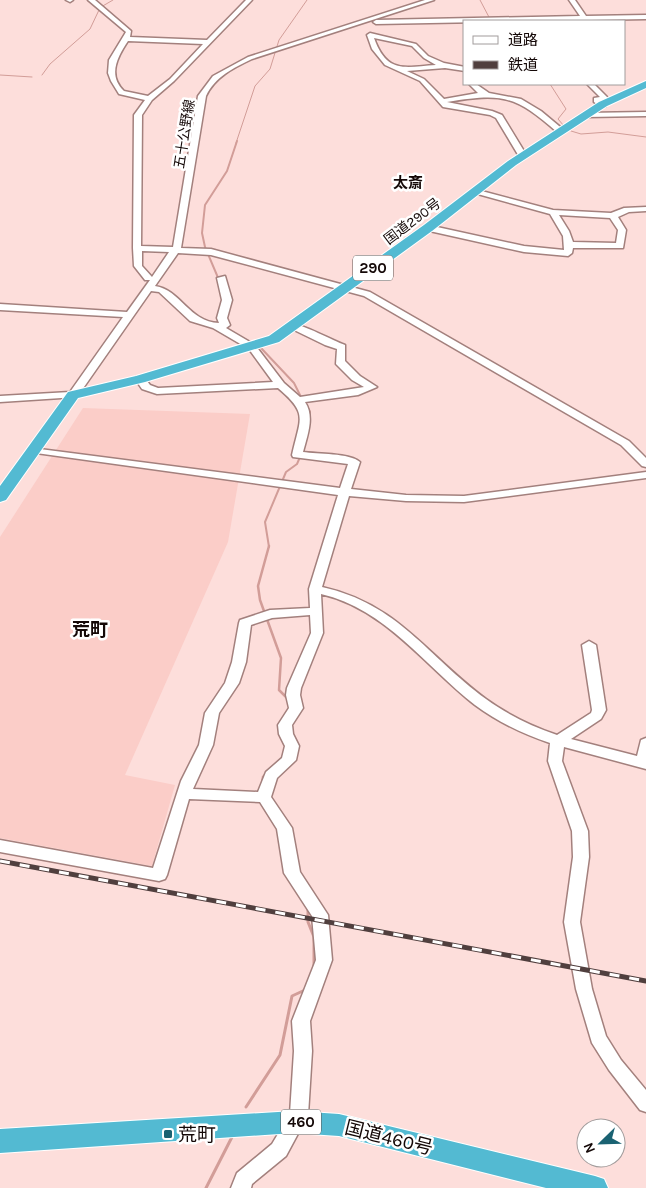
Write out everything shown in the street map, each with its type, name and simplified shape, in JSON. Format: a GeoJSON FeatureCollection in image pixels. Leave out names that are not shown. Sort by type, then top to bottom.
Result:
{"type":"FeatureCollection","features":[{"type":"Feature","properties":{"kind":"highway","name":"国道290号"},"geometry":{"type":"LineString","coordinates":[[73,395],[140,380],[274,339],[428,228],[523,156],[603,104],[646,84]]}},
{"type":"Feature","properties":{"kind":"highway"},"geometry":{"type":"LineString","coordinates":[[0,497],[36,450],[73,395]]}},
{"type":"Feature","properties":{"kind":"highway","name":"国道460号"},"geometry":{"type":"LineString","coordinates":[[0,1141],[294,1122],[339,1124],[595,1188]]}},
{"type":"Feature","properties":{"kind":"street"},"geometry":{"type":"LineString","coordinates":[[91,0],[127,29],[126,39],[111,60],[114,82],[121,93],[150,99]]}},
{"type":"Feature","properties":{"kind":"street"},"geometry":{"type":"LineString","coordinates":[[148,278],[138,266],[137,118],[150,99],[172,80],[249,0]]}},
{"type":"Feature","properties":{"kind":"street","name":"五十公野線"},"geometry":{"type":"LineString","coordinates":[[73,395],[177,248],[182,230],[202,96],[211,81],[231,67],[250,58],[431,0]]}},
{"type":"Feature","properties":{"kind":"street"},"geometry":{"type":"LineString","coordinates":[[572,0],[586,20],[646,18]]}},
{"type":"Feature","properties":{"kind":"street"},"geometry":{"type":"LineString","coordinates":[[376,22],[463,21]]}},
{"type":"Feature","properties":{"kind":"street"},"geometry":{"type":"LineString","coordinates":[[463,71],[426,57],[414,44],[370,35],[375,49],[387,64],[422,80],[446,105],[492,113],[499,117],[523,156]]}},
{"type":"Feature","properties":{"kind":"street"},"geometry":{"type":"LineString","coordinates":[[126,39],[209,42]]}},
{"type":"Feature","properties":{"kind":"street"},"geometry":{"type":"LineString","coordinates":[[398,69],[445,66]]}},
{"type":"Feature","properties":{"kind":"street"},"geometry":{"type":"LineString","coordinates":[[473,85],[484,94]]}},
{"type":"Feature","properties":{"kind":"street"},"geometry":{"type":"LineString","coordinates":[[591,85],[605,98],[597,100],[603,104]]}},
{"type":"Feature","properties":{"kind":"street"},"geometry":{"type":"LineString","coordinates":[[441,101],[484,94],[511,98],[546,117],[561,131]]}},
{"type":"Feature","properties":{"kind":"street"},"geometry":{"type":"LineString","coordinates":[[586,115],[646,114]]}},
{"type":"Feature","properties":{"kind":"street"},"geometry":{"type":"LineString","coordinates":[[477,191],[502,200],[553,212],[613,216],[632,209],[646,209]]}},
{"type":"Feature","properties":{"kind":"street"},"geometry":{"type":"LineString","coordinates":[[428,228],[531,250],[568,253],[570,246],[564,229],[553,212]]}},
{"type":"Feature","properties":{"kind":"street"},"geometry":{"type":"LineString","coordinates":[[570,246],[620,246],[622,230],[613,216]]}},
{"type":"Feature","properties":{"kind":"street"},"geometry":{"type":"LineString","coordinates":[[137,248],[177,248],[211,252],[346,288],[378,299],[625,444],[646,464]]}},
{"type":"Feature","properties":{"kind":"street"},"geometry":{"type":"LineString","coordinates":[[216,326],[225,324],[222,318],[228,300],[222,278]]}},
{"type":"Feature","properties":{"kind":"street"},"geometry":{"type":"LineString","coordinates":[[150,288],[162,290],[193,319],[216,326],[252,347],[280,385],[298,400],[304,409],[304,420],[297,456],[354,462],[315,589],[317,633],[293,695],[296,708],[285,725],[286,734],[292,746],[289,760],[271,776],[264,797]]}},
{"type":"Feature","properties":{"kind":"street"},"geometry":{"type":"LineString","coordinates":[[0,306],[130,316]]}},
{"type":"Feature","properties":{"kind":"street"},"geometry":{"type":"LineString","coordinates":[[293,326],[328,343],[342,347],[340,362],[356,378],[372,386],[358,392],[298,400]]}},
{"type":"Feature","properties":{"kind":"street"},"geometry":{"type":"LineString","coordinates":[[140,380],[146,387],[157,391],[280,385]]}},
{"type":"Feature","properties":{"kind":"street"},"geometry":{"type":"LineString","coordinates":[[0,399],[73,395]]}},
{"type":"Feature","properties":{"kind":"street"},"geometry":{"type":"LineString","coordinates":[[36,450],[344,492],[406,498],[464,499],[646,475]]}},
{"type":"Feature","properties":{"kind":"street"},"geometry":{"type":"LineString","coordinates":[[315,589],[335,591],[363,604],[420,648],[500,716],[530,732],[557,742],[644,764],[646,743]]}},
{"type":"Feature","properties":{"kind":"street"},"geometry":{"type":"LineString","coordinates":[[0,846],[159,875],[169,837],[188,780],[206,745],[212,713],[232,683],[239,662],[245,623],[270,614],[317,611]]}},
{"type":"Feature","properties":{"kind":"street"},"geometry":{"type":"LineString","coordinates":[[557,742],[596,716],[599,710],[589,645]]}},
{"type":"Feature","properties":{"kind":"street"},"geometry":{"type":"LineString","coordinates":[[557,742],[555,761],[580,831],[581,857],[572,922],[584,990],[598,1038],[615,1066],[646,1104]]}},
{"type":"Feature","properties":{"kind":"street"},"geometry":{"type":"LineString","coordinates":[[184,794],[264,797]]}},
{"type":"Feature","properties":{"kind":"street"},"geometry":{"type":"LineString","coordinates":[[241,1188],[244,1179],[279,1150],[299,1115],[301,1092],[301,1021],[324,960],[320,915],[292,873],[284,828],[264,797]]}},
{"type":"Feature","properties":{"kind":"shaded area"},"geometry":{"type":"Polygon","coordinates":[[[83,408],[250,414],[228,542],[125,775],[175,785],[152,866],[0,838],[0,537],[83,408]]]}},
{"type":"Feature","properties":{"kind":"waterway"},"geometry":{"type":"LineString","coordinates":[[101,7],[113,0]]}},
{"type":"Feature","properties":{"kind":"waterway"},"geometry":{"type":"LineString","coordinates":[[236,143],[255,86],[270,69],[279,40],[307,0]]}},
{"type":"Feature","properties":{"kind":"waterway"},"geometry":{"type":"LineString","coordinates":[[480,0],[490,19]]}},
{"type":"Feature","properties":{"kind":"waterway"},"geometry":{"type":"LineString","coordinates":[[42,75],[50,64],[90,29],[99,10]]}},
{"type":"Feature","properties":{"kind":"waterway"},"geometry":{"type":"LineString","coordinates":[[0,75],[32,77]]}},
{"type":"Feature","properties":{"kind":"waterway"},"geometry":{"type":"LineString","coordinates":[[551,85],[566,109],[558,119],[564,126]]}},
{"type":"Feature","properties":{"kind":"waterway"},"geometry":{"type":"LineString","coordinates":[[571,131],[581,134],[608,132],[646,137]]}},
{"type":"Feature","properties":{"kind":"waterway"},"geometry":{"type":"LineString","coordinates":[[219,280],[205,247],[202,233],[205,205],[227,171],[237,141]]}},
{"type":"Feature","properties":{"kind":"waterway"},"geometry":{"type":"LineString","coordinates":[[261,348],[294,383],[301,397]]}},
{"type":"Feature","properties":{"kind":"waterway"},"geometry":{"type":"LineString","coordinates":[[306,404],[310,412],[309,418]]}},
{"type":"Feature","properties":{"kind":"waterway"},"geometry":{"type":"LineString","coordinates":[[269,546],[265,522],[286,472],[297,464],[300,457]]}},
{"type":"Feature","properties":{"kind":"waterway"},"geometry":{"type":"LineString","coordinates":[[269,546],[258,586],[260,600],[281,658],[279,690],[289,700]]}},
{"type":"Feature","properties":{"kind":"waterway"},"geometry":{"type":"LineString","coordinates":[[262,784],[263,777],[267,773]]}},
{"type":"Feature","properties":{"kind":"waterway"},"geometry":{"type":"LineString","coordinates":[[308,909],[308,922],[314,937],[314,967]]}},
{"type":"Feature","properties":{"kind":"waterway"},"geometry":{"type":"LineString","coordinates":[[246,1107],[280,1055],[292,996],[305,990]]}},
{"type":"Feature","properties":{"kind":"waterway"},"geometry":{"type":"LineString","coordinates":[[206,1188],[232,1137]]}},
{"type":"Feature","properties":{"kind":"railway"},"geometry":{"type":"LineString","coordinates":[[0,861],[646,981]]}},
{"type":"Feature","properties":{"kind":"place","name":"荒町"},"geometry":{"type":"Point","coordinates":[168,1134]}},
{"type":"Feature","properties":{"kind":"district","name":"太斎"},"geometry":{"type":"Point","coordinates":[408,183]}},
{"type":"Feature","properties":{"kind":"district","name":"荒町"},"geometry":{"type":"Point","coordinates":[90,630]}}]}
